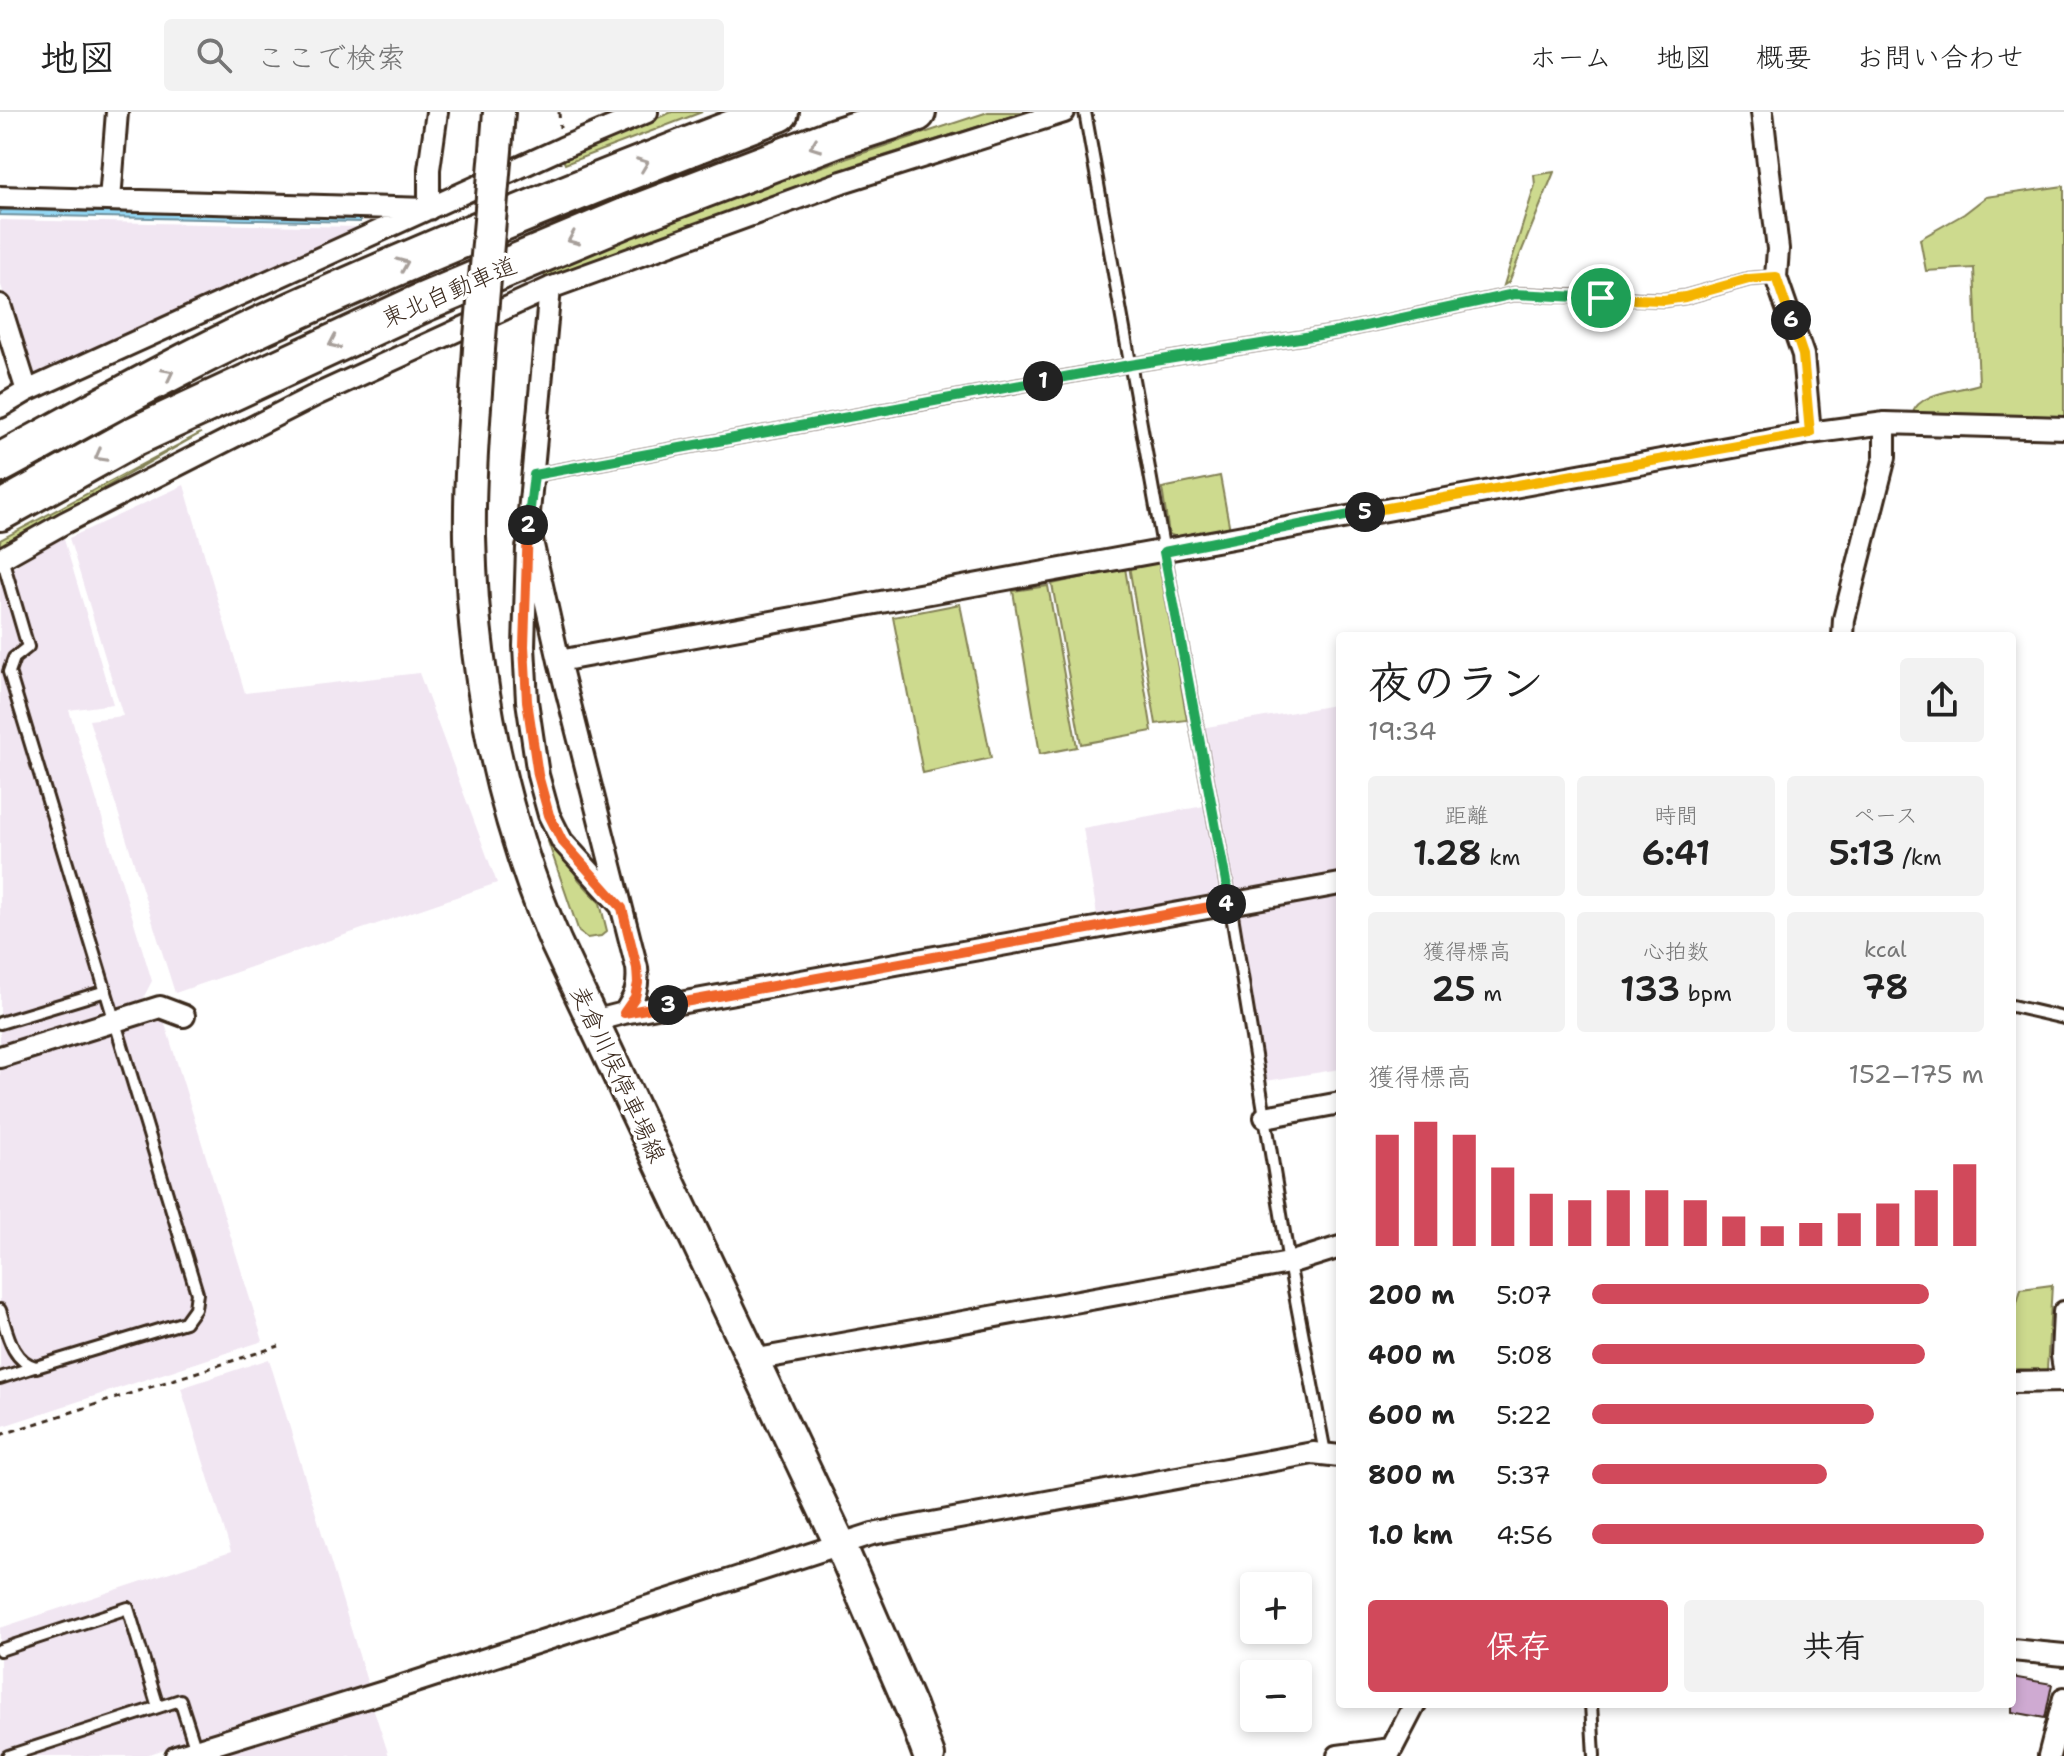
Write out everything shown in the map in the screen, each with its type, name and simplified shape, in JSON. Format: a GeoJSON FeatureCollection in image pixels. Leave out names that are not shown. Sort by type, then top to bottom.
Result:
{"type":"FeatureCollection","features":[{"type":"Feature","properties":{"kind":"highway","name":"東北自動車道"},"geometry":{"type":"LineString","coordinates":[[0,463],[116,399],[261,326],[611,176],[779,112]]}},
{"type":"Feature","properties":{"kind":"highway","name":"東北自動車道"},"geometry":{"type":"LineString","coordinates":[[0,511],[135,436],[422,303],[625,218],[835,138],[916,112]]}},
{"type":"Feature","properties":{"kind":"main road","name":"麦倉川俣停車場線"},"geometry":{"type":"LineString","coordinates":[[499,112],[475,406],[470,536],[475,628],[489,726],[516,837],[538,901],[840,1544],[929,1756]]}},
{"type":"Feature","properties":{"kind":"street"},"geometry":{"type":"LineString","coordinates":[[110,200],[117,112]]}},
{"type":"Feature","properties":{"kind":"street"},"geometry":{"type":"LineString","coordinates":[[429,209],[429,169],[437,112]]}},
{"type":"Feature","properties":{"kind":"street"},"geometry":{"type":"LineString","coordinates":[[0,407],[27,391],[647,112]]}},
{"type":"Feature","properties":{"kind":"street"},"geometry":{"type":"LineString","coordinates":[[1,559],[64,523],[316,395],[550,288],[842,182],[1064,112]]}},
{"type":"Feature","properties":{"kind":"street"},"geometry":{"type":"LineString","coordinates":[[1762,112],[1778,249],[1776,277],[1803,355],[1810,433]]}},
{"type":"Feature","properties":{"kind":"street"},"geometry":{"type":"LineString","coordinates":[[0,197],[429,209]]}},
{"type":"Feature","properties":{"kind":"street"},"geometry":{"type":"LineString","coordinates":[[550,288],[528,523],[524,646],[527,701],[538,775],[549,815],[562,841],[622,908]]}},
{"type":"Feature","properties":{"kind":"street"},"geometry":{"type":"LineString","coordinates":[[0,305],[27,391]]}},
{"type":"Feature","properties":{"kind":"street"},"geometry":{"type":"LineString","coordinates":[[1843,632],[1885,457],[1885,423]]}},
{"type":"Feature","properties":{"kind":"street"},"geometry":{"type":"LineString","coordinates":[[559,661],[1810,433],[1885,423],[2064,428]]}},
{"type":"Feature","properties":{"kind":"street"},"geometry":{"type":"LineString","coordinates":[[528,523],[559,661],[637,968],[635,997],[624,1013]]}},
{"type":"Feature","properties":{"kind":"street"},"geometry":{"type":"LineString","coordinates":[[593,1021],[1336,885]]}},
{"type":"Feature","properties":{"kind":"street"},"geometry":{"type":"LineString","coordinates":[[0,1057],[160,1007],[184,1016]]}},
{"type":"Feature","properties":{"kind":"street"},"geometry":{"type":"LineString","coordinates":[[1265,1117],[1336,1104]]}},
{"type":"Feature","properties":{"kind":"street"},"geometry":{"type":"LineString","coordinates":[[753,1360],[1289,1263],[1336,1248]]}},
{"type":"Feature","properties":{"kind":"street"},"geometry":{"type":"LineString","coordinates":[[2064,1312],[2064,1369]]}},
{"type":"Feature","properties":{"kind":"street"},"geometry":{"type":"LineString","coordinates":[[2016,1382],[2064,1381]]}},
{"type":"Feature","properties":{"kind":"street"},"geometry":{"type":"LineString","coordinates":[[186,1753],[872,1534],[1313,1453],[1333,1454]]}},
{"type":"Feature","properties":{"kind":"street"},"geometry":{"type":"LineString","coordinates":[[2016,1650],[2064,1655]]}},
{"type":"Feature","properties":{"kind":"street"},"geometry":{"type":"LineString","coordinates":[[2049,1756],[2064,1698]]}},
{"type":"Feature","properties":{"kind":"street"},"geometry":{"type":"LineString","coordinates":[[1338,1756],[1390,1753],[1413,1708]]}},
{"type":"Feature","properties":{"kind":"lane"},"geometry":{"type":"LineString","coordinates":[[1085,112],[1230,903],[1289,1263],[1333,1454]]}},
{"type":"Feature","properties":{"kind":"lane"},"geometry":{"type":"LineString","coordinates":[[534,475],[1130,365],[1337,332],[1514,294],[1664,300],[1749,279],[1776,277]]}},
{"type":"Feature","properties":{"kind":"lane"},"geometry":{"type":"LineString","coordinates":[[0,1378],[185,1322],[195,1308],[197,1293],[9,672],[14,658],[28,647],[1,559]]}},
{"type":"Feature","properties":{"kind":"lane"},"geometry":{"type":"LineString","coordinates":[[0,1023],[106,991]]}},
{"type":"Feature","properties":{"kind":"lane"},"geometry":{"type":"LineString","coordinates":[[2016,1007],[2064,1018]]}},
{"type":"Feature","properties":{"kind":"lane"},"geometry":{"type":"LineString","coordinates":[[0,1310],[16,1355],[26,1364],[36,1367]]}},
{"type":"Feature","properties":{"kind":"lane"},"geometry":{"type":"LineString","coordinates":[[0,1650],[128,1608],[158,1707]]}},
{"type":"Feature","properties":{"kind":"lane"},"geometry":{"type":"LineString","coordinates":[[8,1756],[180,1700],[186,1753]]}},
{"type":"Feature","properties":{"kind":"lane"},"geometry":{"type":"LineString","coordinates":[[1591,1708],[1594,1756]]}},
{"type":"Feature","properties":{"kind":"path"},"geometry":{"type":"LineString","coordinates":[[0,1435],[279,1346]]}},
{"type":"Feature","properties":{"kind":"shaded area"},"geometry":{"type":"Polygon","coordinates":[[[0,220],[359,227],[30,376],[0,282],[0,220]]]}},
{"type":"Feature","properties":{"kind":"shaded area"},"geometry":{"type":"Polygon","coordinates":[[[184,485],[245,693],[419,673],[497,883],[175,993],[89,720],[123,716],[69,538],[184,485]]]}},
{"type":"Feature","properties":{"kind":"shaded area"},"geometry":{"type":"Polygon","coordinates":[[[63,536],[113,704],[69,710],[152,981],[140,1004],[0,1046],[0,576],[63,536]]]}},
{"type":"Feature","properties":{"kind":"shaded area"},"geometry":{"type":"Polygon","coordinates":[[[1336,705],[1336,1070],[1266,1081],[1231,892],[1097,915],[1083,828],[1215,804],[1201,728],[1336,705]]]}},
{"type":"Feature","properties":{"kind":"shaded area"},"geometry":{"type":"Polygon","coordinates":[[[162,1014],[263,1341],[0,1427],[0,1064],[162,1014]]]}},
{"type":"Feature","properties":{"kind":"shaded area"},"geometry":{"type":"Polygon","coordinates":[[[269,1359],[368,1685],[143,1756],[0,1756],[0,1628],[231,1552],[181,1388],[269,1359]]]}},
{"type":"Feature","properties":{"kind":"shaded area"},"geometry":{"type":"Polygon","coordinates":[[[373,1707],[389,1756],[211,1756],[373,1707]]]}},
{"type":"Feature","properties":{"kind":"green space"},"geometry":{"type":"Polygon","coordinates":[[[672,112],[702,112],[565,164],[562,157],[672,112]]]}},
{"type":"Feature","properties":{"kind":"green space"},"geometry":{"type":"Polygon","coordinates":[[[988,112],[1025,112],[861,163],[547,284],[543,270],[784,179],[988,112]]]}},
{"type":"Feature","properties":{"kind":"green space"},"geometry":{"type":"Polygon","coordinates":[[[1554,172],[1509,282],[1504,285],[1535,185],[1534,175],[1554,172]]]}},
{"type":"Feature","properties":{"kind":"green space"},"geometry":{"type":"Polygon","coordinates":[[[2064,186],[2064,417],[1912,414],[1916,406],[1931,396],[1979,384],[1974,268],[1926,271],[1920,239],[1964,214],[1986,197],[2064,186]]]}},
{"type":"Feature","properties":{"kind":"green space"},"geometry":{"type":"Polygon","coordinates":[[[201,433],[0,547],[0,540],[201,433]]]}},
{"type":"Feature","properties":{"kind":"green space"},"geometry":{"type":"Polygon","coordinates":[[[1220,476],[1230,530],[1181,539],[1169,534],[1162,488],[1220,476]]]}},
{"type":"Feature","properties":{"kind":"green space"},"geometry":{"type":"Polygon","coordinates":[[[1153,561],[1160,564],[1187,720],[1156,724],[1129,566],[1153,561]]]}},
{"type":"Feature","properties":{"kind":"green space"},"geometry":{"type":"Polygon","coordinates":[[[1125,568],[1152,731],[1081,744],[1052,584],[1125,568]]]}},
{"type":"Feature","properties":{"kind":"green space"},"geometry":{"type":"Polygon","coordinates":[[[1048,586],[1077,747],[1040,754],[1013,591],[1048,586]]]}},
{"type":"Feature","properties":{"kind":"green space"},"geometry":{"type":"Polygon","coordinates":[[[960,604],[991,758],[923,773],[893,617],[960,604]]]}},
{"type":"Feature","properties":{"kind":"green space"},"geometry":{"type":"Polygon","coordinates":[[[543,827],[579,880],[600,903],[607,931],[601,936],[587,938],[579,932],[543,827]]]}},
{"type":"Feature","properties":{"kind":"green space"},"geometry":{"type":"Polygon","coordinates":[[[2052,1285],[2047,1370],[2016,1369],[2016,1306],[2021,1289],[2052,1285]]]}},
{"type":"Feature","properties":{"kind":"water"},"geometry":{"type":"Polygon","coordinates":[[[0,210],[360,217],[360,222],[0,215],[0,210]]]}},
{"type":"Feature","properties":{"kind":"building"},"geometry":{"type":"Polygon","coordinates":[[[2016,1678],[2052,1684],[2045,1718],[2012,1712],[2012,1708],[2016,1708],[2016,1678]]]}},
{"type":"Feature","properties":{"kind":"route"},"geometry":{"type":"LineString","coordinates":[[1776,277],[1803,355],[1810,433],[1338,517],[1164,552],[1230,903],[624,1013],[635,997],[638,983],[622,908],[562,841],[549,815],[538,775],[527,701],[524,646],[528,523],[534,475],[1130,365],[1337,332],[1514,294],[1601,298],[1664,300],[1749,279],[1776,277]]}}]}
